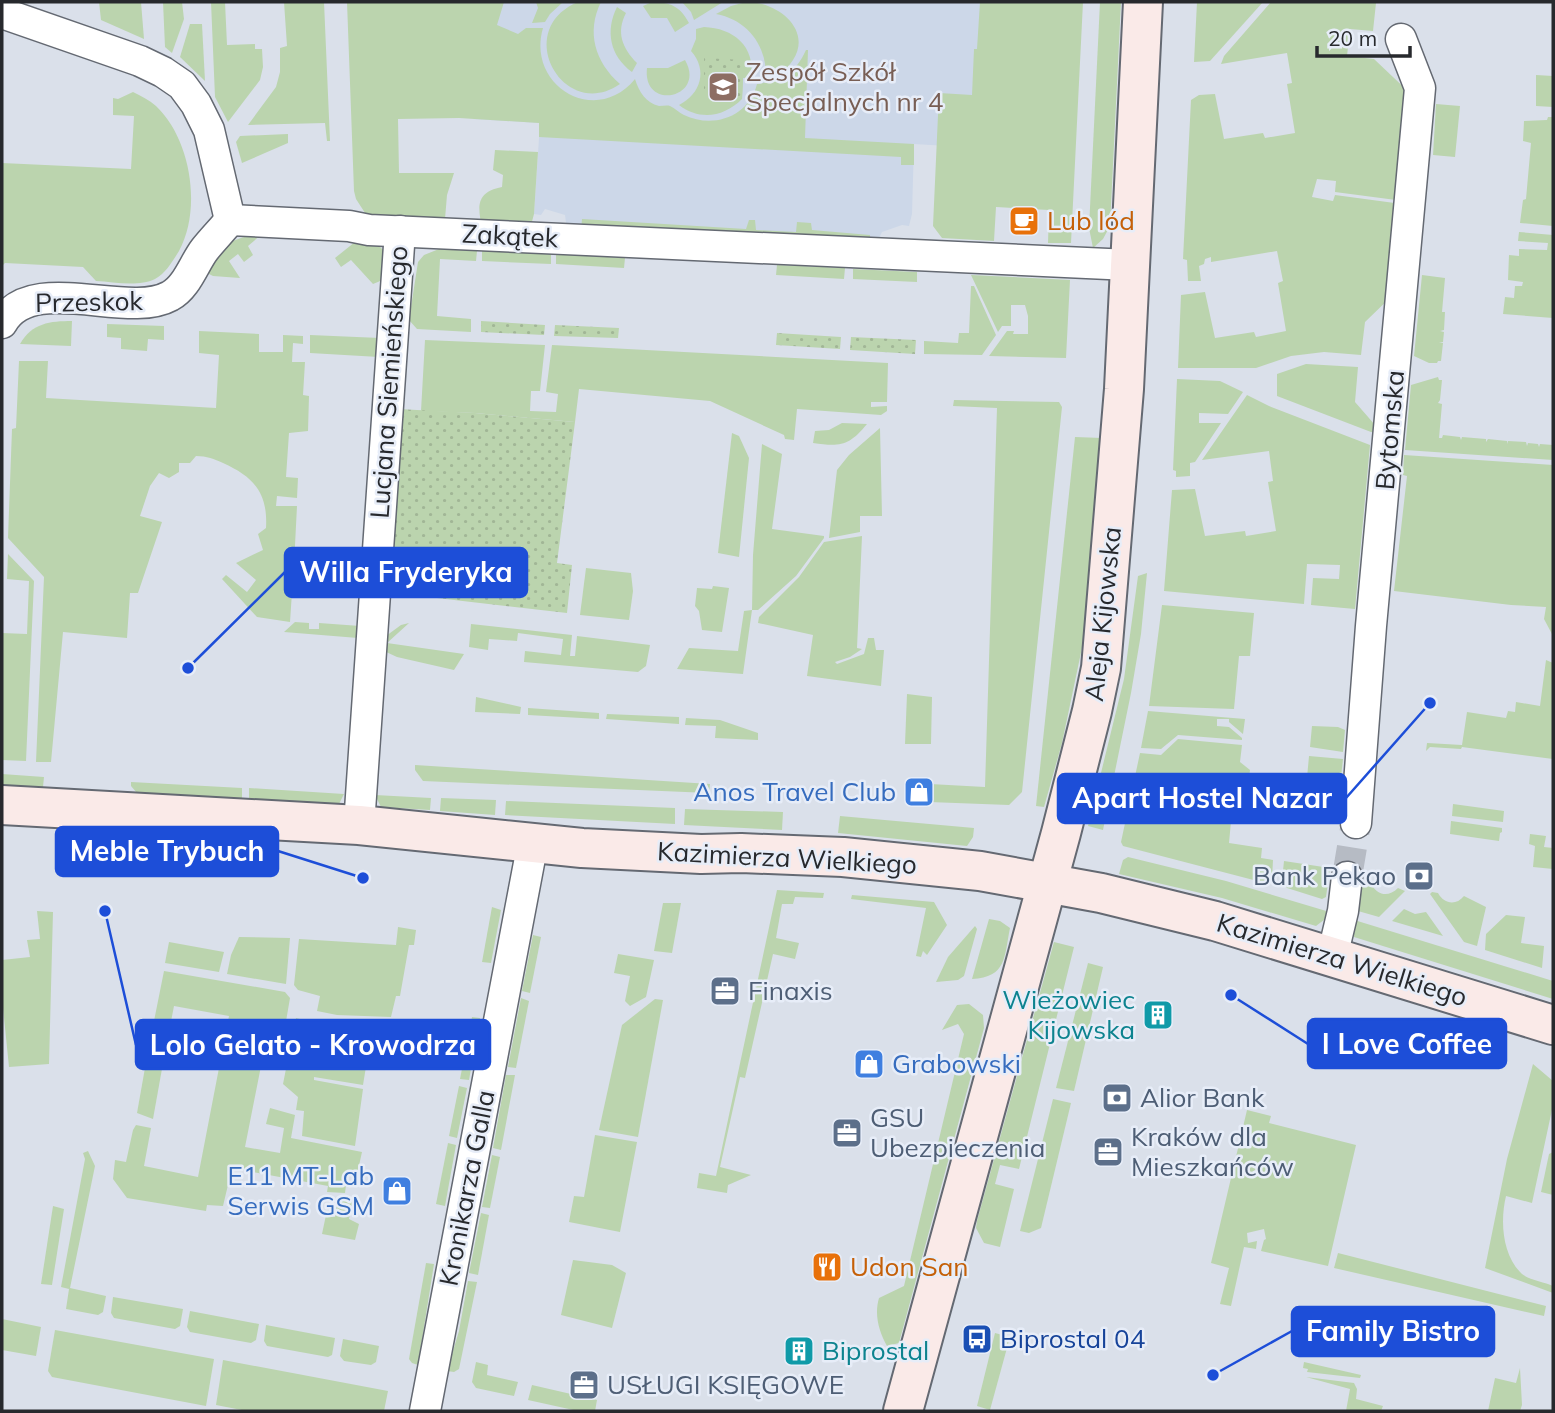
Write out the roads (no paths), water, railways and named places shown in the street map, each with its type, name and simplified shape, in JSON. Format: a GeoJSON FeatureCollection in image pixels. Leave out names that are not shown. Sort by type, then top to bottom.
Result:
{"type":"FeatureCollection","features":[{"type":"Feature","properties":{"kind":"street","name":"Aleja Kijowska"},"geometry":{"type":"LineString","coordinates":[[903,1411],[1047,882],[1092,711],[1102,656],[1124,389],[1143,2]]}},
{"type":"Feature","properties":{"kind":"street"},"geometry":{"type":"LineString","coordinates":[[2,13],[140,61],[182,85],[196,104],[209,130],[230,220]]}},
{"type":"Feature","properties":{"kind":"street","name":"Bytomska"},"geometry":{"type":"LineString","coordinates":[[1356,823],[1371,626],[1420,88],[1401,39]]}},
{"type":"Feature","properties":{"kind":"street","name":"Zakątek"},"geometry":{"type":"LineString","coordinates":[[230,220],[400,231],[1130,265]]}},
{"type":"Feature","properties":{"kind":"street","name":"Przeskok"},"geometry":{"type":"LineString","coordinates":[[2,323],[14,309],[36,300],[141,302],[163,299],[181,286],[204,250],[230,220]]}},
{"type":"Feature","properties":{"kind":"street","name":"Lucjana Siemieńskiego"},"geometry":{"type":"LineString","coordinates":[[359,825],[400,231]]}},
{"type":"Feature","properties":{"kind":"street","name":"Kazimierza Wielkiego"},"geometry":{"type":"LineString","coordinates":[[2,805],[359,825],[582,848],[843,857],[980,871],[1047,882],[1215,921],[1553,1025]]}},
{"type":"Feature","properties":{"kind":"street","name":"Kronikarza Galla"},"geometry":{"type":"LineString","coordinates":[[425,1411],[533,842]]}},
{"type":"Feature","properties":{"kind":"street"},"geometry":{"type":"LineString","coordinates":[[1332,957],[1343,911],[1347,877]]}},
{"type":"Feature","properties":{"kind":"tunnel"},"geometry":{"type":"LineString","coordinates":[[1347,877],[1356,823]]}},
{"type":"Feature","properties":{"kind":"place","name":"Zespół Szkół Specjalnych nr 4"},"geometry":{"type":"Point","coordinates":[723,87]}},
{"type":"Feature","properties":{"kind":"place","name":"Lub lód"},"geometry":{"type":"Point","coordinates":[1024,221]}},
{"type":"Feature","properties":{"kind":"place","name":"Willa Fryderyka"},"geometry":{"type":"Point","coordinates":[188,668]}},
{"type":"Feature","properties":{"kind":"place","name":"Apart Hostel Nazar"},"geometry":{"type":"Point","coordinates":[1430,703]}},
{"type":"Feature","properties":{"kind":"place","name":"Anos Travel Club"},"geometry":{"type":"Point","coordinates":[919,792]}},
{"type":"Feature","properties":{"kind":"place","name":"Bank Pekao"},"geometry":{"type":"Point","coordinates":[1419,876]}},
{"type":"Feature","properties":{"kind":"place","name":"Meble Trybuch"},"geometry":{"type":"Point","coordinates":[363,878]}},
{"type":"Feature","properties":{"kind":"place","name":"Lolo Gelato - Krowodrza"},"geometry":{"type":"Point","coordinates":[105,911]}},
{"type":"Feature","properties":{"kind":"place","name":"Finaxis"},"geometry":{"type":"Point","coordinates":[725,991]}},
{"type":"Feature","properties":{"kind":"place","name":"I Love Coffee"},"geometry":{"type":"Point","coordinates":[1231,995]}},
{"type":"Feature","properties":{"kind":"place","name":"Wieżowiec Kijowska"},"geometry":{"type":"Point","coordinates":[1158,1015]}},
{"type":"Feature","properties":{"kind":"place","name":"Grabowski"},"geometry":{"type":"Point","coordinates":[869,1064]}},
{"type":"Feature","properties":{"kind":"place","name":"Alior Bank"},"geometry":{"type":"Point","coordinates":[1117,1098]}},
{"type":"Feature","properties":{"kind":"place","name":"GSU Ubezpieczenia"},"geometry":{"type":"Point","coordinates":[847,1133]}},
{"type":"Feature","properties":{"kind":"place","name":"Kraków dla Mieszkańców"},"geometry":{"type":"Point","coordinates":[1108,1152]}},
{"type":"Feature","properties":{"kind":"place","name":"E11 MT-Lab Serwis GSM"},"geometry":{"type":"Point","coordinates":[397,1191]}},
{"type":"Feature","properties":{"kind":"place","name":"Udon San"},"geometry":{"type":"Point","coordinates":[827,1267]}},
{"type":"Feature","properties":{"kind":"place","name":"Biprostal 04"},"geometry":{"type":"Point","coordinates":[977,1339]}},
{"type":"Feature","properties":{"kind":"place","name":"Biprostal"},"geometry":{"type":"Point","coordinates":[799,1351]}},
{"type":"Feature","properties":{"kind":"place","name":"Family Bistro"},"geometry":{"type":"Point","coordinates":[1213,1375]}},
{"type":"Feature","properties":{"kind":"place","name":"USŁUGI KSIĘGOWE"},"geometry":{"type":"Point","coordinates":[584,1385]}}]}
